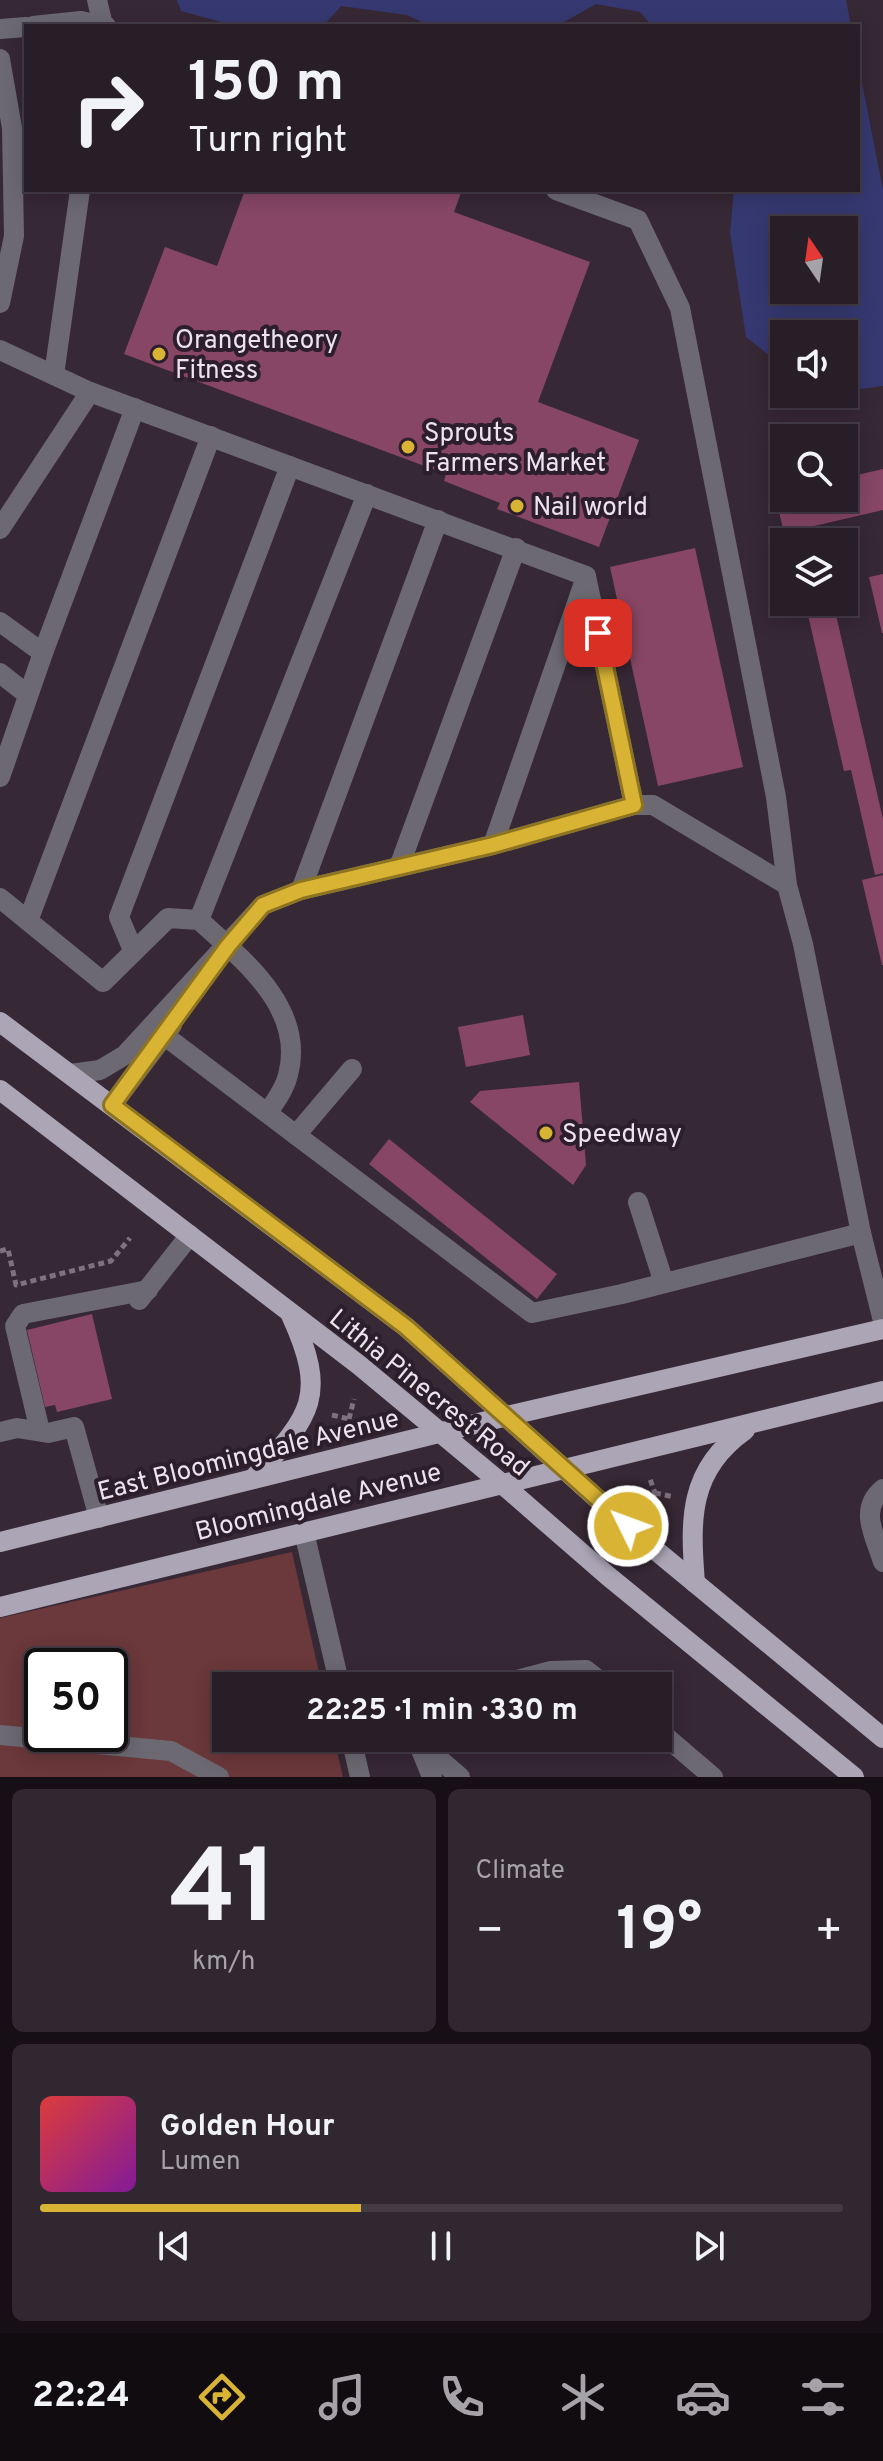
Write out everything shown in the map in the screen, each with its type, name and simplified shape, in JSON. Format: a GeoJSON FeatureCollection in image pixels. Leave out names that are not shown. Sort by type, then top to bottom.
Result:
{"type":"FeatureCollection","features":[{"type":"Feature","properties":{"kind":"main road","name":"Lithia Pinecrest Road"},"geometry":{"type":"LineString","coordinates":[[0,1022],[406,1327],[695,1583],[883,1738]]}},
{"type":"Feature","properties":{"kind":"main road","name":"Lithia Pinecrest Road"},"geometry":{"type":"LineString","coordinates":[[0,1090],[289,1311],[442,1433],[620,1587],[854,1777]]}},
{"type":"Feature","properties":{"kind":"main road"},"geometry":{"type":"LineString","coordinates":[[253,1479],[290,1438],[307,1408],[311,1384],[309,1361],[289,1311]]}},
{"type":"Feature","properties":{"kind":"main road","name":"East Bloomingdale Avenue"},"geometry":{"type":"LineString","coordinates":[[0,1542],[507,1416],[883,1329]]}},
{"type":"Feature","properties":{"kind":"main road","name":"Bloomingdale Avenue"},"geometry":{"type":"LineString","coordinates":[[0,1607],[883,1391]]}},
{"type":"Feature","properties":{"kind":"main road"},"geometry":{"type":"LineString","coordinates":[[695,1583],[693,1521],[703,1475],[729,1441],[753,1424]]}},
{"type":"Feature","properties":{"kind":"street"},"geometry":{"type":"LineString","coordinates":[[97,0],[103,24]]}},
{"type":"Feature","properties":{"kind":"street"},"geometry":{"type":"LineString","coordinates":[[52,24],[81,21],[95,24]]}},
{"type":"Feature","properties":{"kind":"street"},"geometry":{"type":"LineString","coordinates":[[0,29],[24,27]]}},
{"type":"Feature","properties":{"kind":"street"},"geometry":{"type":"LineString","coordinates":[[0,59],[12,128],[14,236],[0,303]]}},
{"type":"Feature","properties":{"kind":"street"},"geometry":{"type":"LineString","coordinates":[[54,375],[80,192]]}},
{"type":"Feature","properties":{"kind":"street"},"geometry":{"type":"LineString","coordinates":[[561,192],[638,220],[680,308],[776,797],[787,885],[803,944],[861,1233],[883,1321]]}},
{"type":"Feature","properties":{"kind":"street"},"geometry":{"type":"LineString","coordinates":[[0,350],[90,392],[586,576]]}},
{"type":"Feature","properties":{"kind":"street"},"geometry":{"type":"LineString","coordinates":[[0,529],[90,392]]}},
{"type":"Feature","properties":{"kind":"street"},"geometry":{"type":"LineString","coordinates":[[0,777],[135,408]]}},
{"type":"Feature","properties":{"kind":"street"},"geometry":{"type":"LineString","coordinates":[[28,921],[211,436]]}},
{"type":"Feature","properties":{"kind":"street"},"geometry":{"type":"LineString","coordinates":[[133,950],[119,917],[290,466]]}},
{"type":"Feature","properties":{"kind":"street"},"geometry":{"type":"LineString","coordinates":[[199,920],[367,494]]}},
{"type":"Feature","properties":{"kind":"street"},"geometry":{"type":"LineString","coordinates":[[301,890],[438,520]]}},
{"type":"Feature","properties":{"kind":"street"},"geometry":{"type":"LineString","coordinates":[[399,867],[516,548]]}},
{"type":"Feature","properties":{"kind":"street"},"geometry":{"type":"LineString","coordinates":[[586,576],[634,805]]}},
{"type":"Feature","properties":{"kind":"street"},"geometry":{"type":"LineString","coordinates":[[493,845],[586,576]]}},
{"type":"Feature","properties":{"kind":"street"},"geometry":{"type":"LineString","coordinates":[[0,622],[43,653]]}},
{"type":"Feature","properties":{"kind":"street"},"geometry":{"type":"LineString","coordinates":[[0,673],[28,695]]}},
{"type":"Feature","properties":{"kind":"street"},"geometry":{"type":"LineString","coordinates":[[70,1074],[100,1070],[116,1063],[263,905],[301,890],[493,845],[634,805],[653,805],[787,885]]}},
{"type":"Feature","properties":{"kind":"street"},"geometry":{"type":"LineString","coordinates":[[0,898],[103,982],[168,918],[199,920],[228,946],[278,1002],[289,1038],[289,1074],[268,1113]]}},
{"type":"Feature","properties":{"kind":"street"},"geometry":{"type":"LineString","coordinates":[[112,1105],[228,946]]}},
{"type":"Feature","properties":{"kind":"street"},"geometry":{"type":"LineString","coordinates":[[165,1036],[532,1313],[861,1233]]}},
{"type":"Feature","properties":{"kind":"street"},"geometry":{"type":"LineString","coordinates":[[296,1135],[352,1069]]}},
{"type":"Feature","properties":{"kind":"street"},"geometry":{"type":"LineString","coordinates":[[638,1202],[664,1283]]}},
{"type":"Feature","properties":{"kind":"street"},"geometry":{"type":"LineString","coordinates":[[134,1306],[190,1235]]}},
{"type":"Feature","properties":{"kind":"street"},"geometry":{"type":"LineString","coordinates":[[40,1431],[15,1326],[23,1314],[148,1290]]}},
{"type":"Feature","properties":{"kind":"street"},"geometry":{"type":"LineString","coordinates":[[0,1432],[17,1428],[48,1433],[74,1427],[99,1518]]}},
{"type":"Feature","properties":{"kind":"street"},"geometry":{"type":"LineString","coordinates":[[883,1489],[873,1498],[868,1514],[883,1562]]}},
{"type":"Feature","properties":{"kind":"street"},"geometry":{"type":"LineString","coordinates":[[304,1532],[337,1672]]}},
{"type":"Feature","properties":{"kind":"street"},"geometry":{"type":"LineString","coordinates":[[547,1672],[588,1672]]}},
{"type":"Feature","properties":{"kind":"street"},"geometry":{"type":"LineString","coordinates":[[0,1735],[171,1751],[219,1777]]}},
{"type":"Feature","properties":{"kind":"street"},"geometry":{"type":"LineString","coordinates":[[672,1742],[713,1777]]}},
{"type":"Feature","properties":{"kind":"street"},"geometry":{"type":"LineString","coordinates":[[354,1752],[360,1777]]}},
{"type":"Feature","properties":{"kind":"street"},"geometry":{"type":"LineString","coordinates":[[422,1752],[432,1777]]}},
{"type":"Feature","properties":{"kind":"street"},"geometry":{"type":"LineString","coordinates":[[432,1752],[460,1777]]}},
{"type":"Feature","properties":{"kind":"path"},"geometry":{"type":"LineString","coordinates":[[0,1251],[8,1249],[16,1285],[111,1261],[130,1238]]}},
{"type":"Feature","properties":{"kind":"path"},"geometry":{"type":"LineString","coordinates":[[352,1429],[349,1419],[354,1399]]}},
{"type":"Feature","properties":{"kind":"path"},"geometry":{"type":"LineString","coordinates":[[332,1415],[349,1419]]}},
{"type":"Feature","properties":{"kind":"path"},"geometry":{"type":"LineString","coordinates":[[650,1479],[655,1493]]}},
{"type":"Feature","properties":{"kind":"path"},"geometry":{"type":"LineString","coordinates":[[655,1493],[675,1497]]}},
{"type":"Feature","properties":{"kind":"path"},"geometry":{"type":"LineString","coordinates":[[647,1502],[655,1493]]}},
{"type":"Feature","properties":{"kind":"shaded area"},"geometry":{"type":"Polygon","coordinates":[[[177,0],[846,0],[851,24],[650,24],[640,12],[596,4],[561,24],[426,24],[407,15],[341,6],[325,24],[228,24],[181,11],[177,0]]]}},
{"type":"Feature","properties":{"kind":"shaded area"},"geometry":{"type":"Polygon","coordinates":[[[860,72],[883,190],[883,386],[858,389],[858,320],[770,320],[770,356],[746,337],[730,233],[734,192],[860,192],[860,72]]]}},
{"type":"Feature","properties":{"kind":"shaded area"},"geometry":{"type":"Polygon","coordinates":[[[292,1552],[319,1672],[212,1672],[212,1752],[337,1752],[343,1777],[0,1777],[0,1618],[292,1552]]]}},
{"type":"Feature","properties":{"kind":"building"},"geometry":{"type":"Polygon","coordinates":[[[244,192],[461,192],[454,212],[590,262],[538,402],[639,440],[599,547],[497,509],[500,503],[444,481],[446,474],[124,354],[165,247],[217,266],[244,192]]]}},
{"type":"Feature","properties":{"kind":"building"},"geometry":{"type":"Polygon","coordinates":[[[883,469],[883,510],[806,528],[783,528],[779,512],[858,512],[858,475],[883,469]]]}},
{"type":"Feature","properties":{"kind":"building"},"geometry":{"type":"Polygon","coordinates":[[[695,548],[743,767],[658,786],[610,567],[695,548]]]}},
{"type":"Feature","properties":{"kind":"building"},"geometry":{"type":"Polygon","coordinates":[[[883,574],[883,633],[882,633],[869,577],[883,574]]]}},
{"type":"Feature","properties":{"kind":"building"},"geometry":{"type":"Polygon","coordinates":[[[808,616],[836,616],[883,819],[883,873],[875,875],[851,770],[844,771],[808,616]]]}},
{"type":"Feature","properties":{"kind":"building"},"geometry":{"type":"Polygon","coordinates":[[[883,875],[883,965],[882,965],[862,880],[883,875]]]}},
{"type":"Feature","properties":{"kind":"building"},"geometry":{"type":"Polygon","coordinates":[[[523,1015],[530,1055],[466,1067],[458,1027],[523,1015]]]}},
{"type":"Feature","properties":{"kind":"building","name":"Speedway"},"geometry":{"type":"Polygon","coordinates":[[[579,1082],[586,1165],[573,1185],[470,1102],[480,1091],[579,1082]]]}},
{"type":"Feature","properties":{"kind":"building"},"geometry":{"type":"Polygon","coordinates":[[[389,1139],[557,1274],[537,1299],[369,1164],[389,1139]]]}},
{"type":"Feature","properties":{"kind":"building"},"geometry":{"type":"Polygon","coordinates":[[[92,1314],[112,1399],[57,1412],[55,1405],[45,1407],[27,1330],[92,1314]]]}},
{"type":"Feature","properties":{"kind":"place","name":"Orangetheory Fitness"},"geometry":{"type":"Point","coordinates":[159,354]}},
{"type":"Feature","properties":{"kind":"place","name":"Sprouts Farmers Market"},"geometry":{"type":"Point","coordinates":[408,447]}},
{"type":"Feature","properties":{"kind":"place","name":"Nail world"},"geometry":{"type":"Point","coordinates":[517,506]}},
{"type":"Feature","properties":{"kind":"place","name":"Speedway"},"geometry":{"type":"Point","coordinates":[546,1133]}},
{"type":"Feature","properties":{"kind":"route"},"geometry":{"type":"LineString","coordinates":[[598,633],[634,805],[493,845],[301,890],[263,905],[228,946],[112,1105],[406,1327],[628,1526]]}}]}
